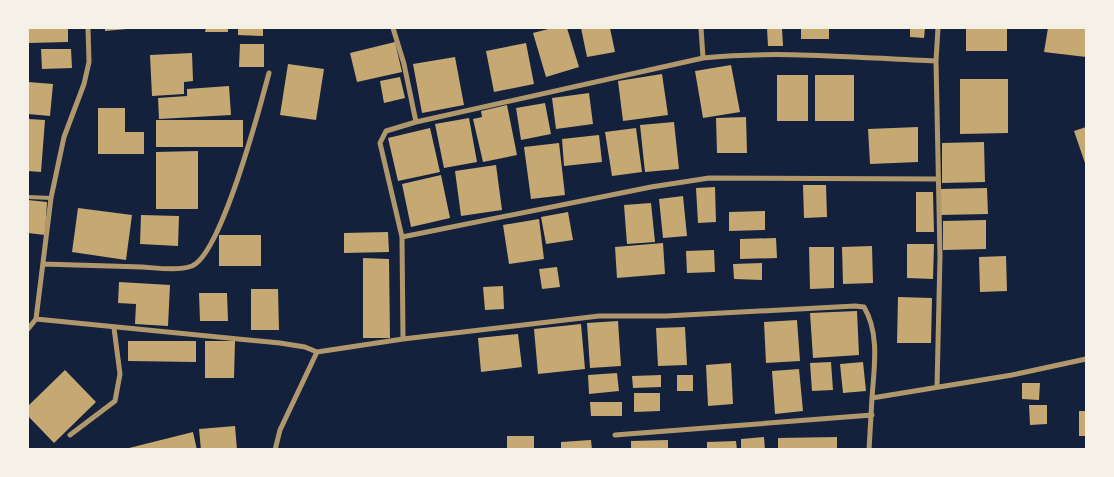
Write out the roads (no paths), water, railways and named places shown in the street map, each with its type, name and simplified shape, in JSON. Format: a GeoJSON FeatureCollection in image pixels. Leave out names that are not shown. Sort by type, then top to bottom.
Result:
{"type":"FeatureCollection","features":[{"type":"Feature","properties":{"kind":"street"},"geometry":{"type":"LineString","coordinates":[[28,328],[36,318],[51,198],[64,137],[87,69],[88,28]]}},
{"type":"Feature","properties":{"kind":"street"},"geometry":{"type":"LineString","coordinates":[[393,28],[404,64],[416,122]]}},
{"type":"Feature","properties":{"kind":"street"},"geometry":{"type":"LineString","coordinates":[[701,28],[703,58]]}},
{"type":"Feature","properties":{"kind":"street"},"geometry":{"type":"LineString","coordinates":[[937,386],[940,256],[937,179],[936,61],[938,28]]}},
{"type":"Feature","properties":{"kind":"street"},"geometry":{"type":"LineString","coordinates":[[404,340],[402,236],[381,138],[386,131],[393,127],[703,58],[732,55],[786,55],[936,61]]}},
{"type":"Feature","properties":{"kind":"street"},"geometry":{"type":"LineString","coordinates":[[43,264],[165,268],[190,266],[199,261],[210,246],[223,215],[249,144],[269,73]]}},
{"type":"Feature","properties":{"kind":"street"},"geometry":{"type":"LineString","coordinates":[[402,236],[651,187],[709,178],[937,179]]}},
{"type":"Feature","properties":{"kind":"street"},"geometry":{"type":"LineString","coordinates":[[36,318],[114,328],[280,343],[305,347],[317,352],[599,316],[666,316],[855,306],[864,308],[873,330],[872,415],[869,450]]}},
{"type":"Feature","properties":{"kind":"street"},"geometry":{"type":"LineString","coordinates":[[70,435],[115,401],[120,374],[114,328]]}},
{"type":"Feature","properties":{"kind":"street"},"geometry":{"type":"LineString","coordinates":[[275,450],[280,430],[317,352]]}},
{"type":"Feature","properties":{"kind":"street"},"geometry":{"type":"LineString","coordinates":[[872,398],[1012,375],[1086,359]]}},
{"type":"Feature","properties":{"kind":"street"},"geometry":{"type":"LineString","coordinates":[[615,435],[872,415]]}},
{"type":"Feature","properties":{"kind":"lane"},"geometry":{"type":"LineString","coordinates":[[28,197],[51,198]]}}]}
